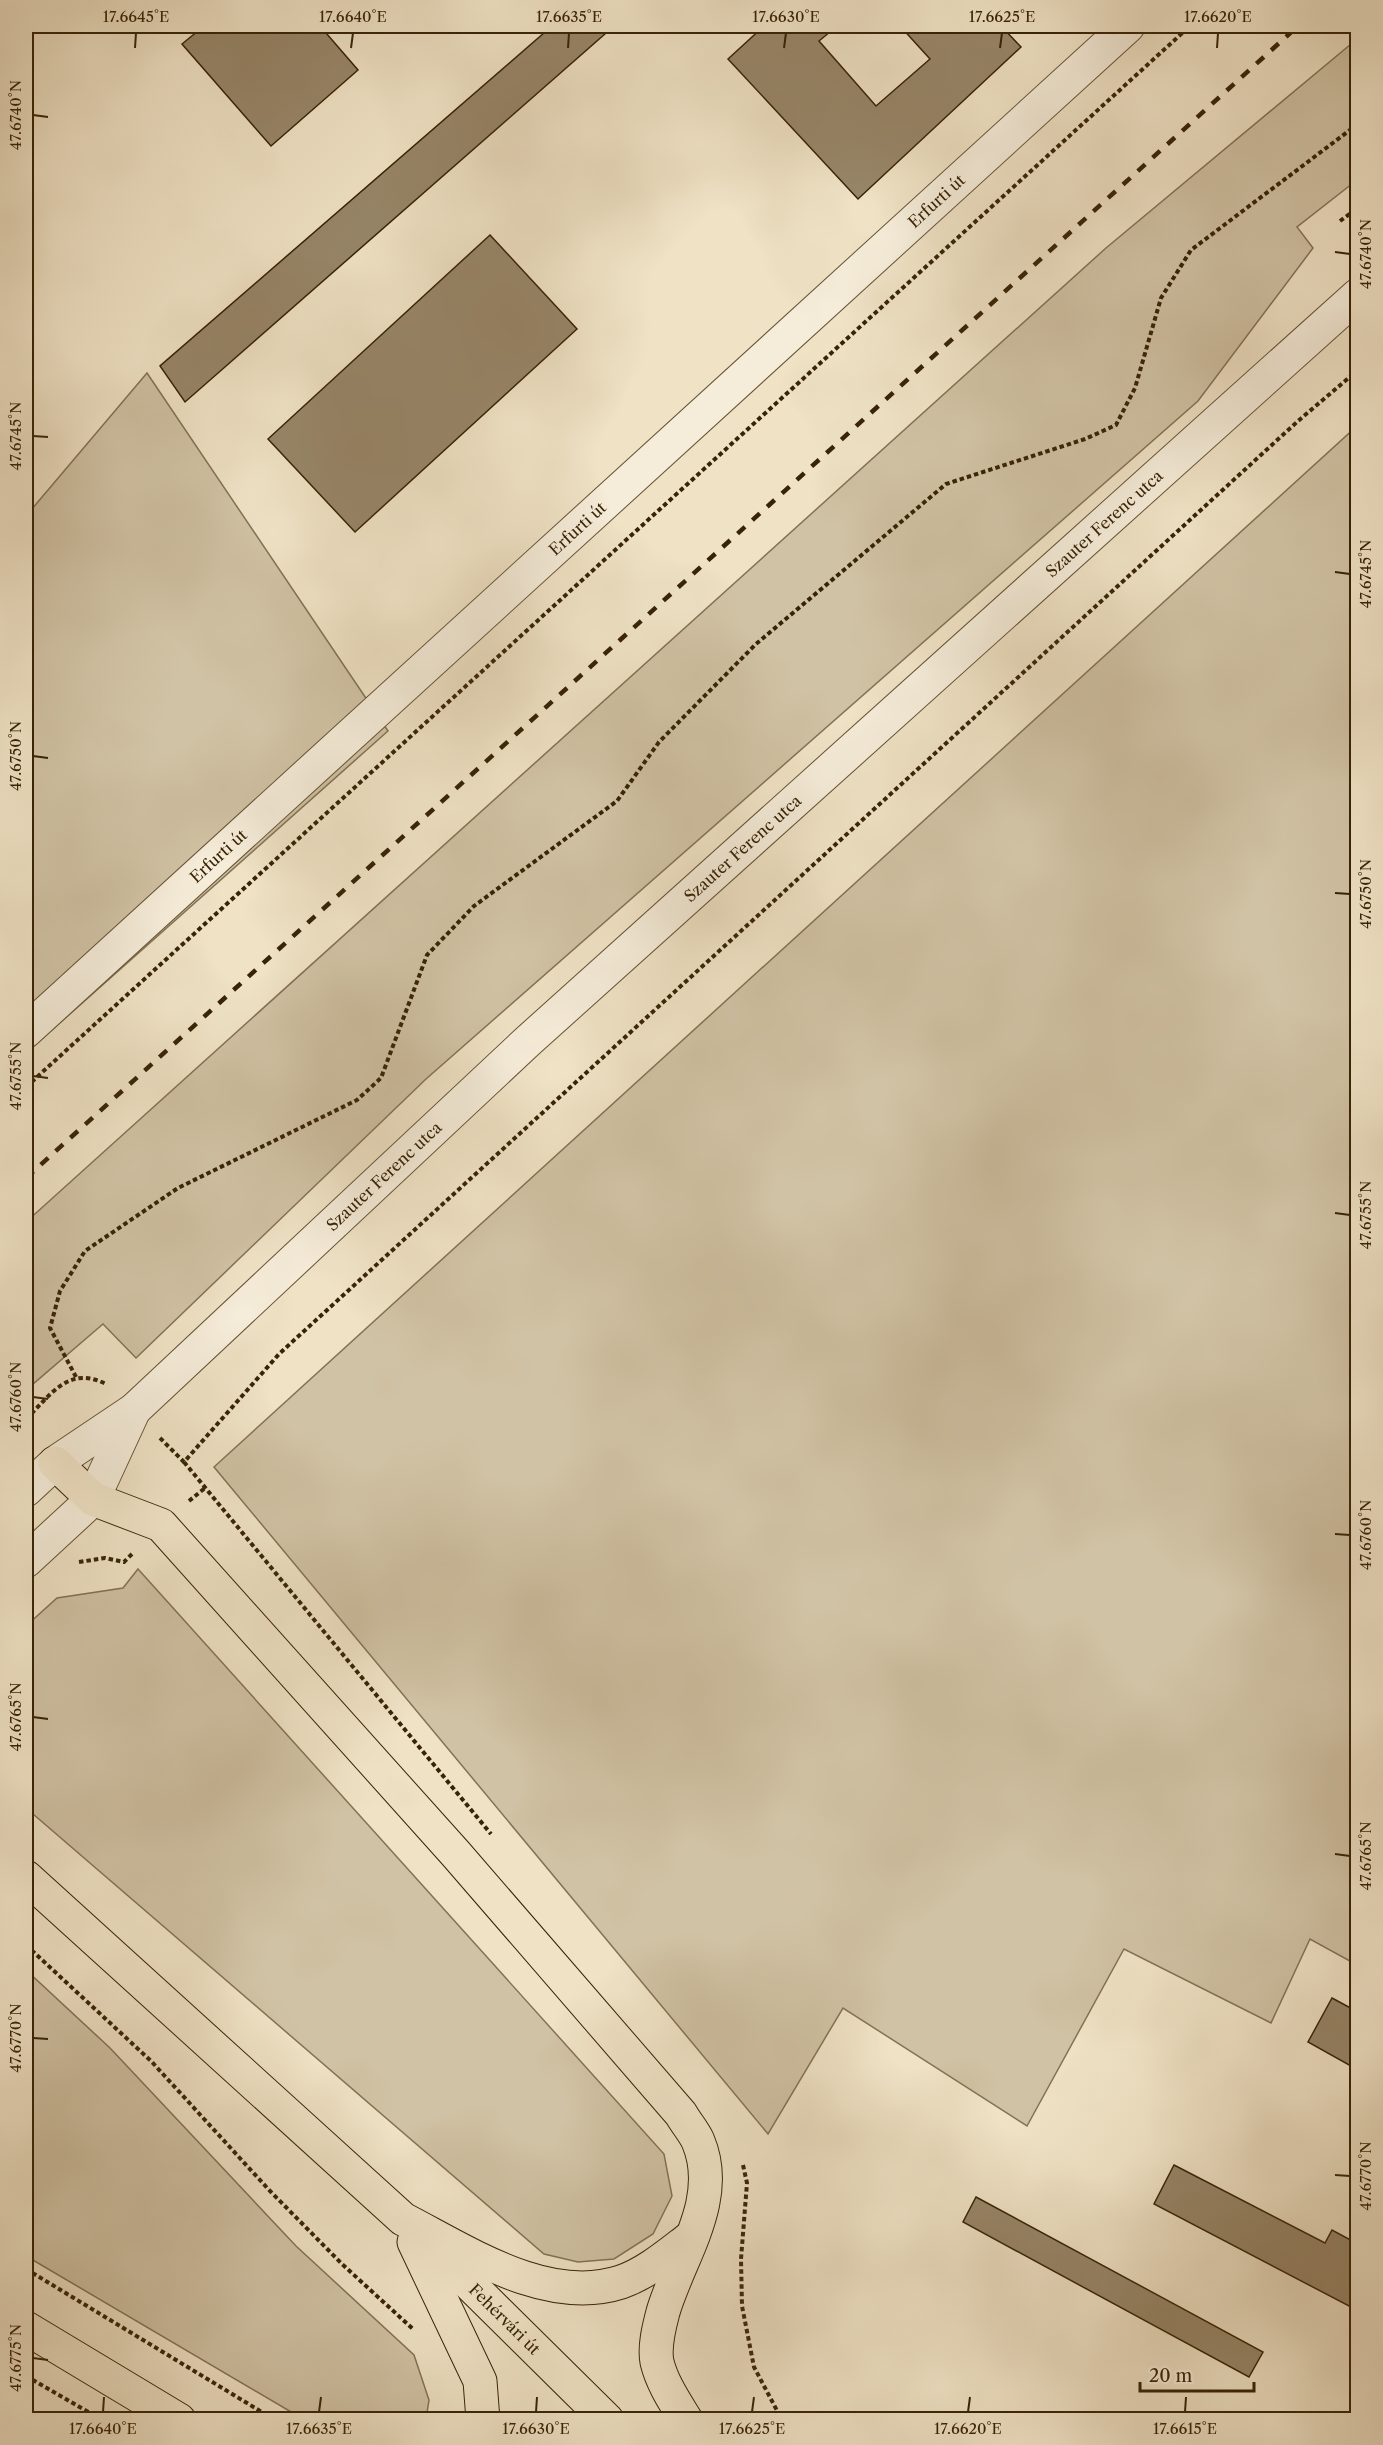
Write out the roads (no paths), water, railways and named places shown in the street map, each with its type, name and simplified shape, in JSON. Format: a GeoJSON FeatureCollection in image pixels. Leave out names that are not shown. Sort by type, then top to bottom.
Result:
{"type":"FeatureCollection","features":[{"type":"Feature","properties":{"kind":"main road"},"geometry":{"type":"LineString","coordinates":[[55,1463],[93,1499],[161,1525],[456,1854],[681,2114],[698,2140],[705,2166],[706,2191],[700,2218],[690,2238],[659,2329],[657,2361],[668,2392],[686,2420]]}},
{"type":"Feature","properties":{"kind":"main road"},"geometry":{"type":"LineString","coordinates":[[26,1877],[403,2219],[477,2258],[535,2280],[571,2289],[595,2288],[622,2281],[651,2267],[690,2238]]}},
{"type":"Feature","properties":{"kind":"main road"},"geometry":{"type":"LineString","coordinates":[[403,2219],[480,2381],[483,2420]]}},
{"type":"Feature","properties":{"kind":"main road","name":"Fehérvári út"},"geometry":{"type":"LineString","coordinates":[[403,2219],[607,2420]]}},
{"type":"Feature","properties":{"kind":"main road"},"geometry":{"type":"LineString","coordinates":[[26,2328],[179,2420]]}},
{"type":"Feature","properties":{"kind":"street","name":"Erfurti út"},"geometry":{"type":"LineString","coordinates":[[26,1031],[1128,26]]}},
{"type":"Feature","properties":{"kind":"street","name":"Szauter Ferenc utca"},"geometry":{"type":"LineString","coordinates":[[26,1490],[55,1463],[134,1410],[528,1041],[1358,295]]}},
{"type":"Feature","properties":{"kind":"street","name":"Szauter Ferenc utca"},"geometry":{"type":"LineString","coordinates":[[26,1561],[93,1499],[134,1410]]}},
{"type":"Feature","properties":{"kind":"railway"},"geometry":{"type":"LineString","coordinates":[[26,1178],[1298,26]]}}]}
